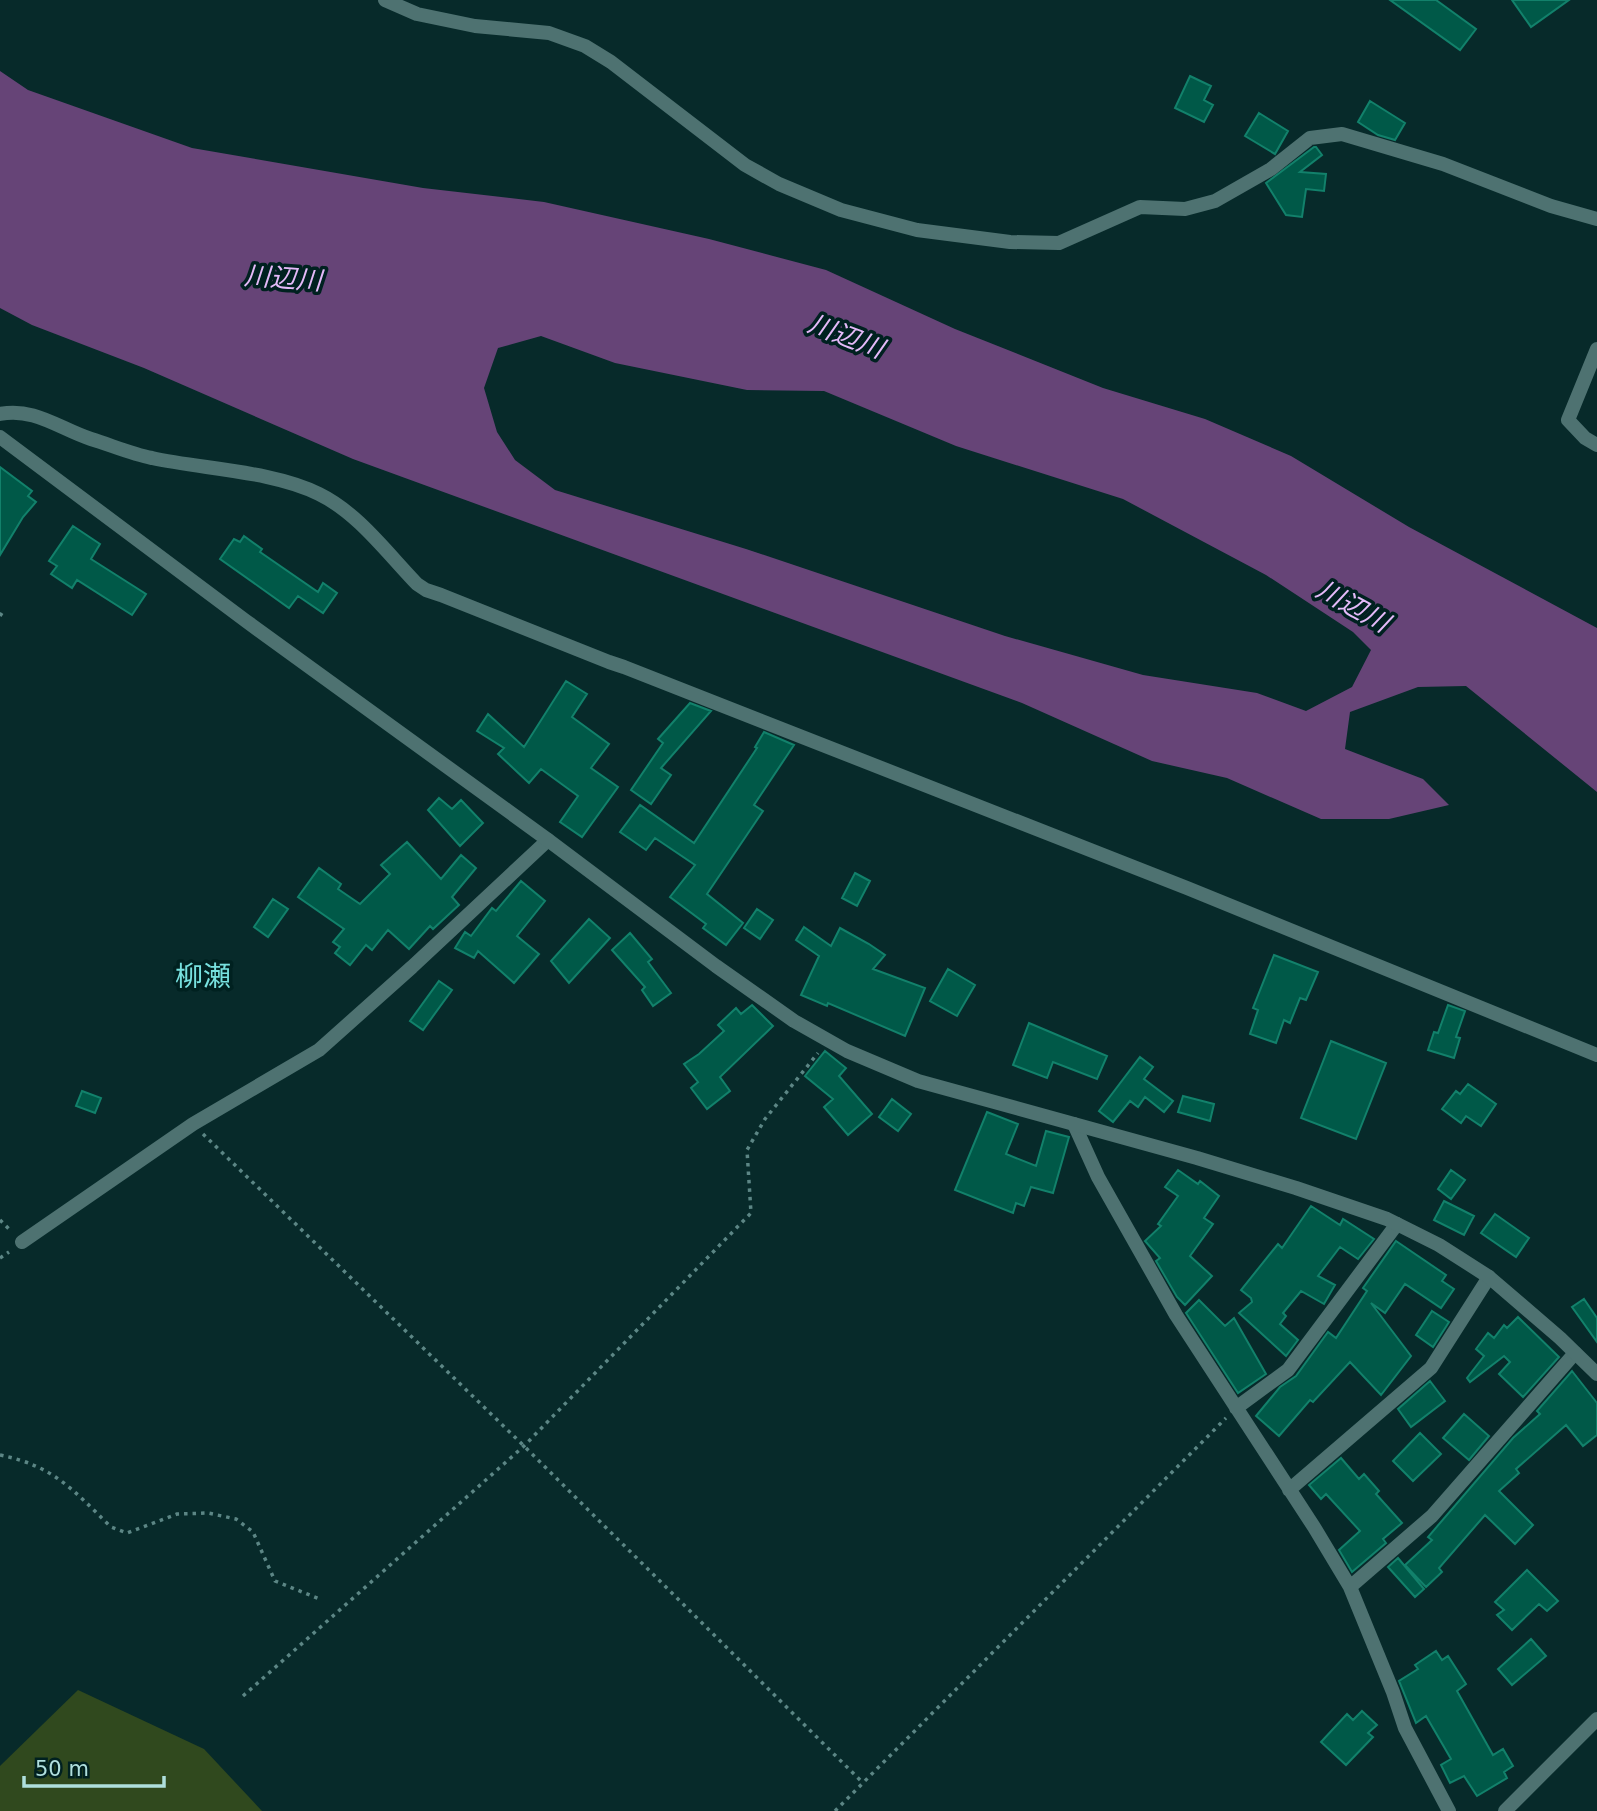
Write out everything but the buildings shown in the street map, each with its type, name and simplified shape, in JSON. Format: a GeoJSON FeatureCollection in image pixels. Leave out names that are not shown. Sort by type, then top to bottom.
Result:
{"type":"FeatureCollection","features":[{"type":"Feature","properties":{"kind":"street"},"geometry":{"type":"LineString","coordinates":[[384,0],[417,14],[475,26],[549,33],[585,46],[611,62],[745,165],[768,178],[841,210],[917,230],[1010,242],[1059,243],[1140,207],[1185,209],[1215,201],[1271,169],[1310,138],[1342,134],[1443,164],[1550,206],[1597,219]]}},
{"type":"Feature","properties":{"kind":"street"},"geometry":{"type":"LineString","coordinates":[[1597,349],[1568,421],[1585,438],[1597,444]]}},
{"type":"Feature","properties":{"kind":"street"},"geometry":{"type":"LineString","coordinates":[[0,414],[12,411],[42,417],[79,435],[149,458],[283,481],[316,492],[342,506],[416,584],[426,590],[1174,883],[1597,1055]]}},
{"type":"Feature","properties":{"kind":"street"},"geometry":{"type":"LineString","coordinates":[[0,437],[246,621],[794,1021],[847,1051],[918,1081],[1197,1158],[1296,1188],[1397,1224],[1439,1245],[1489,1278],[1560,1338],[1597,1374]]}},
{"type":"Feature","properties":{"kind":"street"},"geometry":{"type":"LineString","coordinates":[[22,1242],[193,1124],[319,1050],[548,840]]}},
{"type":"Feature","properties":{"kind":"street"},"geometry":{"type":"LineString","coordinates":[[1074,1125],[1111,1200],[1177,1315],[1349,1587],[1393,1692],[1405,1728],[1450,1811]]}},
{"type":"Feature","properties":{"kind":"street"},"geometry":{"type":"LineString","coordinates":[[1236,1408],[1289,1370],[1397,1224]]}},
{"type":"Feature","properties":{"kind":"street"},"geometry":{"type":"LineString","coordinates":[[1289,1490],[1431,1368],[1489,1278]]}},
{"type":"Feature","properties":{"kind":"street"},"geometry":{"type":"LineString","coordinates":[[1349,1587],[1432,1516],[1575,1353]]}},
{"type":"Feature","properties":{"kind":"street"},"geometry":{"type":"LineString","coordinates":[[1505,1811],[1597,1719]]}},
{"type":"Feature","properties":{"kind":"path"},"geometry":{"type":"LineString","coordinates":[[243,1696],[524,1446],[751,1213],[747,1150],[765,1119],[828,1040]]}},
{"type":"Feature","properties":{"kind":"path"},"geometry":{"type":"LineString","coordinates":[[193,1124],[524,1446],[863,1783]]}},
{"type":"Feature","properties":{"kind":"path"},"geometry":{"type":"LineString","coordinates":[[835,1811],[1236,1408]]}},
{"type":"Feature","properties":{"kind":"path"},"geometry":{"type":"LineString","coordinates":[[0,1455],[40,1466],[63,1480],[118,1532],[127,1533],[177,1514],[208,1513],[236,1519],[253,1532],[275,1581],[322,1600]]}},
{"type":"Feature","properties":{"kind":"green space"},"geometry":{"type":"Polygon","coordinates":[[[78,1690],[204,1749],[262,1811],[0,1811],[0,1766],[78,1690]]]}},
{"type":"Feature","properties":{"kind":"water","name":"川辺川"},"geometry":{"type":"Polygon","coordinates":[[[0,71],[28,90],[192,148],[423,188],[544,202],[709,239],[826,270],[955,329],[1103,388],[1205,419],[1291,456],[1409,527],[1597,628],[1597,792],[1466,686],[1418,687],[1350,712],[1345,749],[1423,779],[1449,805],[1389,819],[1321,819],[1227,778],[1152,761],[1022,703],[353,459],[144,368],[32,325],[0,308],[0,71]],[[541,336],[498,348],[484,388],[497,432],[515,460],[555,490],[746,549],[1005,636],[1143,675],[1257,693],[1306,711],[1352,687],[1371,650],[1353,632],[1266,575],[1123,499],[956,446],[824,391],[747,390],[615,363],[541,336]]]}},
{"type":"Feature","properties":{"kind":"district","name":"柳瀬"},"geometry":{"type":"Point","coordinates":[203,976]}}]}
